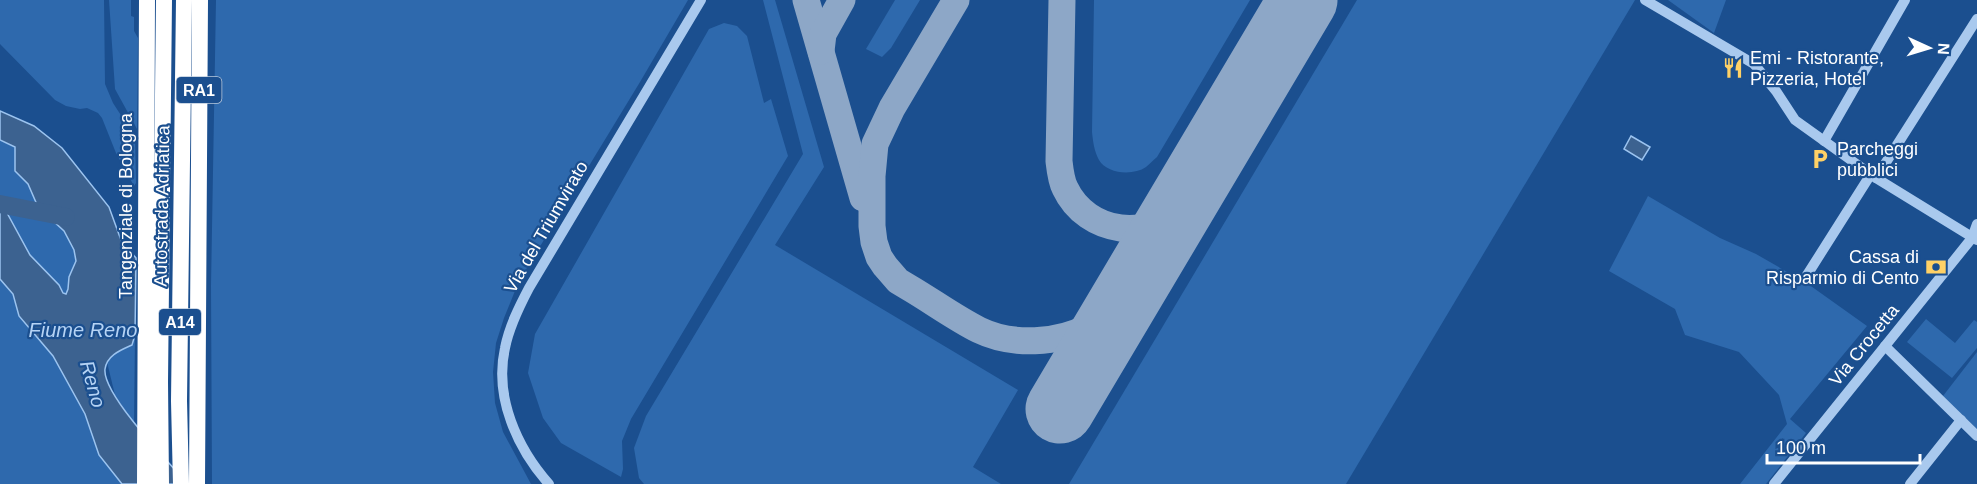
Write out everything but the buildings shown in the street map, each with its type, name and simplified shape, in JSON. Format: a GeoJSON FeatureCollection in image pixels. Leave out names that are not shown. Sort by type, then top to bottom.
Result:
{"type":"FeatureCollection","features":[{"type":"Feature","properties":{"kind":"highway","name":"Tangenziale di Bologna"},"geometry":{"type":"LineString","coordinates":[[145,484],[147,0]]}},
{"type":"Feature","properties":{"kind":"highway","name":"Autostrada Adriatica"},"geometry":{"type":"LineString","coordinates":[[161,484],[161,142],[164,0]]}},
{"type":"Feature","properties":{"kind":"highway","name":"Autostrada Adriatica"},"geometry":{"type":"LineString","coordinates":[[181,484],[179,400],[184,0]]}},
{"type":"Feature","properties":{"kind":"highway","name":"RA1"},"geometry":{"type":"LineString","coordinates":[[197,484],[199,68],[202,0]]}},
{"type":"Feature","properties":{"kind":"street","name":"Via del Triumvirato"},"geometry":{"type":"LineString","coordinates":[[549,484],[528,457],[512,424],[503,389],[503,355],[507,339],[514,318],[529,288],[701,0]]}},
{"type":"Feature","properties":{"kind":"street"},"geometry":{"type":"LineString","coordinates":[[1646,0],[1754,64],[1776,91],[1795,120],[1874,176],[1975,239]]}},
{"type":"Feature","properties":{"kind":"street"},"geometry":{"type":"LineString","coordinates":[[1824,141],[1905,0]]}},
{"type":"Feature","properties":{"kind":"street"},"geometry":{"type":"LineString","coordinates":[[1807,275],[1977,19]]}},
{"type":"Feature","properties":{"kind":"street","name":"Via Crocetta"},"geometry":{"type":"LineString","coordinates":[[1774,484],[1975,239],[1977,224]]}},
{"type":"Feature","properties":{"kind":"street"},"geometry":{"type":"LineString","coordinates":[[1885,346],[1977,436]]}},
{"type":"Feature","properties":{"kind":"street"},"geometry":{"type":"LineString","coordinates":[[1910,484],[1961,420]]}},
{"type":"Feature","properties":{"kind":"shaded area"},"geometry":{"type":"Polygon","coordinates":[[[0,0],[104,0],[105,84],[113,103],[135,137],[136,183],[134,186],[98,113],[87,108],[66,106],[55,100],[0,44],[0,0]]]}},
{"type":"Feature","properties":{"kind":"shaded area"},"geometry":{"type":"Polygon","coordinates":[[[109,0],[131,0],[131,16],[134,17],[134,31],[138,38],[137,129],[115,89],[109,0]]]}},
{"type":"Feature","properties":{"kind":"shaded area"},"geometry":{"type":"Polygon","coordinates":[[[216,0],[688,0],[519,281],[504,318],[496,343],[493,372],[495,403],[503,432],[531,484],[212,484],[211,286],[216,0]]]}},
{"type":"Feature","properties":{"kind":"shaded area"},"geometry":{"type":"Polygon","coordinates":[[[763,0],[775,0],[824,167],[775,245],[1018,390],[973,467],[1001,484],[644,484],[639,478],[634,448],[646,416],[803,154],[763,0]]]}},
{"type":"Feature","properties":{"kind":"shaded area"},"geometry":{"type":"Polygon","coordinates":[[[895,0],[920,0],[891,48],[882,57],[866,49],[895,0]]]}},
{"type":"Feature","properties":{"kind":"shaded area"},"geometry":{"type":"Polygon","coordinates":[[[1094,0],[1250,0],[1157,157],[1146,167],[1134,172],[1114,171],[1103,165],[1094,146],[1092,132],[1094,0]]]}},
{"type":"Feature","properties":{"kind":"shaded area"},"geometry":{"type":"Polygon","coordinates":[[[1357,0],[1635,0],[1346,484],[1069,484],[1357,0]]]}},
{"type":"Feature","properties":{"kind":"shaded area"},"geometry":{"type":"Polygon","coordinates":[[[1668,0],[1726,0],[1714,33],[1668,0]]]}},
{"type":"Feature","properties":{"kind":"shaded area"},"geometry":{"type":"Polygon","coordinates":[[[724,23],[737,26],[747,36],[764,103],[771,99],[788,156],[631,419],[622,441],[621,477],[561,443],[543,418],[528,373],[535,334],[709,29],[724,23]]]}},
{"type":"Feature","properties":{"kind":"shaded area"},"geometry":{"type":"Polygon","coordinates":[[[0,140],[15,147],[15,171],[28,184],[38,207],[64,231],[74,250],[76,260],[69,277],[66,294],[30,255],[0,200],[0,140]]]}},
{"type":"Feature","properties":{"kind":"shaded area"},"geometry":{"type":"Polygon","coordinates":[[[1648,196],[1720,238],[1756,254],[1808,284],[1867,326],[1790,419],[1806,433],[1766,484],[1740,484],[1787,424],[1779,395],[1739,352],[1685,335],[1675,309],[1609,271],[1648,196]]]}},
{"type":"Feature","properties":{"kind":"shaded area"},"geometry":{"type":"Polygon","coordinates":[[[0,279],[13,294],[19,316],[53,356],[85,414],[107,465],[122,484],[0,484],[0,279]]]}},
{"type":"Feature","properties":{"kind":"shaded area"},"geometry":{"type":"Polygon","coordinates":[[[1926,319],[1955,343],[1974,320],[1977,322],[1977,348],[1952,378],[1907,342],[1926,319]]]}},
{"type":"Feature","properties":{"kind":"shaded area"},"geometry":{"type":"Polygon","coordinates":[[[135,335],[134,424],[115,395],[107,362],[135,335]]]}},
{"type":"Feature","properties":{"kind":"shaded area"},"geometry":{"type":"Polygon","coordinates":[[[1977,352],[1977,429],[1943,396],[1977,352]]]}},
{"type":"Feature","properties":{"kind":"water","name":"Fiume Reno"},"geometry":{"type":"Polygon","coordinates":[[[0,111],[34,126],[62,148],[109,207],[121,240],[136,258],[135,335],[132,345],[115,354],[106,364],[107,380],[125,411],[188,484],[122,484],[99,455],[85,414],[53,356],[19,316],[13,294],[0,279],[0,200],[30,255],[59,285],[63,293],[66,294],[69,277],[76,261],[74,250],[64,231],[38,207],[28,184],[15,171],[15,147],[0,140],[0,111]]]}},
{"type":"Feature","properties":{"kind":"water"},"geometry":{"type":"Polygon","coordinates":[[[1631,136],[1650,147],[1642,160],[1624,149],[1631,136]]]}},
{"type":"Feature","properties":{"kind":"waterway","name":"Reno"},"geometry":{"type":"LineString","coordinates":[[0,204],[66,217]]}},
{"type":"Feature","properties":{"kind":"taxiway"},"geometry":{"type":"LineString","coordinates":[[806,0],[863,198]]}},
{"type":"Feature","properties":{"kind":"taxiway"},"geometry":{"type":"LineString","coordinates":[[821,51],[823,34],[842,0]]}},
{"type":"Feature","properties":{"kind":"taxiway"},"geometry":{"type":"LineString","coordinates":[[956,0],[892,108],[875,144],[872,176],[872,226],[879,257],[898,281],[970,325],[992,335],[1020,341],[1050,339],[1077,332],[1101,318],[1131,290]]}},
{"type":"Feature","properties":{"kind":"taxiway"},"geometry":{"type":"LineString","coordinates":[[1062,0],[1059,161],[1065,188],[1075,204],[1088,216],[1104,224],[1121,228],[1138,228],[1155,224],[1170,215],[1183,202]]}},
{"type":"Feature","properties":{"kind":"runway"},"geometry":{"type":"LineString","coordinates":[[1060,409],[1303,0]]}},
{"type":"Feature","properties":{"kind":"place","name":"Emi - Ristorante, Pizzeria, Hotel"},"geometry":{"type":"Point","coordinates":[1733,68]}},
{"type":"Feature","properties":{"kind":"place","name":"Parcheggi pubblici"},"geometry":{"type":"Point","coordinates":[1820,159]}},
{"type":"Feature","properties":{"kind":"place","name":"Cassa di Risparmio di Cento"},"geometry":{"type":"Point","coordinates":[1936,267]}}]}
